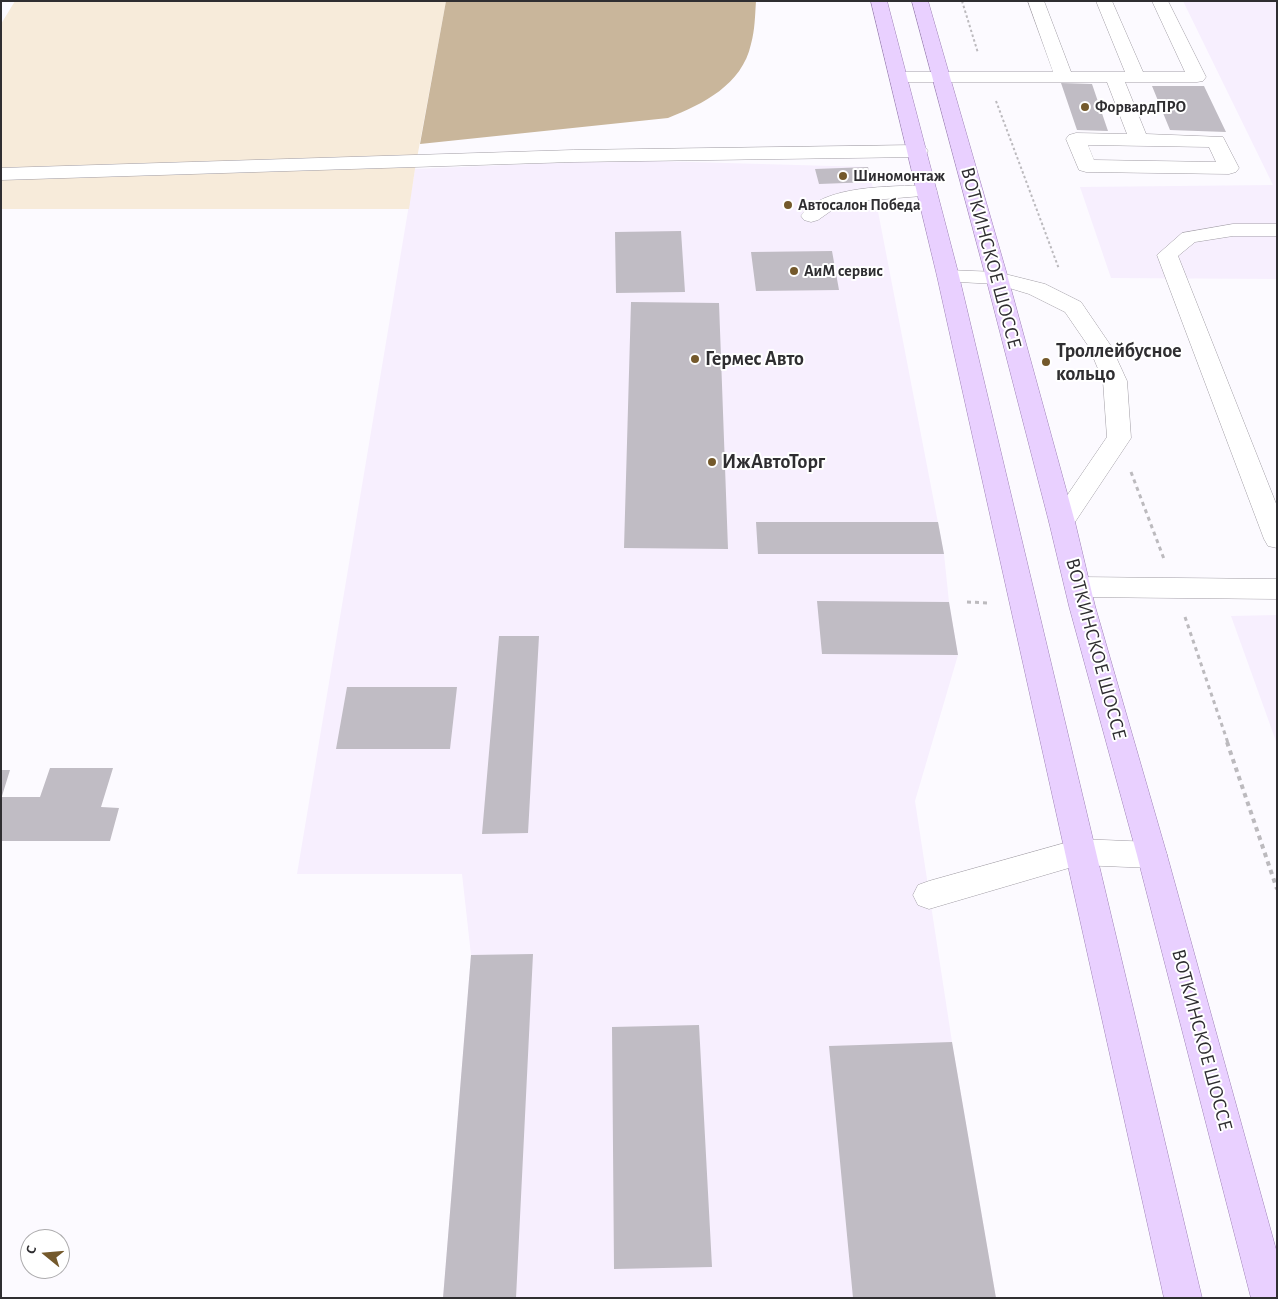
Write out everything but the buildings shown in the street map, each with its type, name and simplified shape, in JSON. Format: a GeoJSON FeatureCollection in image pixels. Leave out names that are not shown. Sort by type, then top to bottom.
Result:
{"type":"FeatureCollection","features":[{"type":"Feature","properties":{"kind":"main road"},"geometry":{"type":"LineString","coordinates":[[879,1],[948,276],[1183,1298]]}},
{"type":"Feature","properties":{"kind":"main road","name":"ВОТКИНСКОЕ ШОССЕ"},"geometry":{"type":"LineString","coordinates":[[920,1],[997,278],[1078,588],[1152,855],[1270,1298]]}},
{"type":"Feature","properties":{"kind":"lane"},"geometry":{"type":"LineString","coordinates":[[1036,1],[1064,76]]}},
{"type":"Feature","properties":{"kind":"lane"},"geometry":{"type":"LineString","coordinates":[[1104,1],[1136,77]]}},
{"type":"Feature","properties":{"kind":"lane"},"geometry":{"type":"LineString","coordinates":[[898,77],[1197,77],[1160,1]]}},
{"type":"Feature","properties":{"kind":"lane"},"geometry":{"type":"LineString","coordinates":[[1114,76],[1139,140]]}},
{"type":"Feature","properties":{"kind":"lane"},"geometry":{"type":"LineString","coordinates":[[1076,139],[1139,140],[1216,141],[1229,168],[1086,166],[1076,139]]}},
{"type":"Feature","properties":{"kind":"lane"},"geometry":{"type":"LineString","coordinates":[[1,174],[573,156],[918,151]]}},
{"type":"Feature","properties":{"kind":"lane"},"geometry":{"type":"LineString","coordinates":[[811,216],[828,204],[860,195],[927,191]]}},
{"type":"Feature","properties":{"kind":"lane"},"geometry":{"type":"LineString","coordinates":[[1277,230],[1233,230],[1189,237],[1167,255],[1277,539]]}},
{"type":"Feature","properties":{"kind":"lane"},"geometry":{"type":"LineString","coordinates":[[948,276],[997,278],[1036,289],[1073,307],[1100,346],[1115,381],[1119,438],[1062,522]]}},
{"type":"Feature","properties":{"kind":"lane"},"geometry":{"type":"LineString","coordinates":[[1078,588],[1277,589]]}},
{"type":"Feature","properties":{"kind":"lane"},"geometry":{"type":"LineString","coordinates":[[930,894],[1079,852],[1152,855]]}},
{"type":"Feature","properties":{"kind":"path"},"geometry":{"type":"LineString","coordinates":[[962,1],[986,76],[1073,307]]}},
{"type":"Feature","properties":{"kind":"path"},"geometry":{"type":"LineString","coordinates":[[1119,438],[1175,588],[1277,889]]}},
{"type":"Feature","properties":{"kind":"shaded area"},"geometry":{"type":"Polygon","coordinates":[[[15,1],[446,1],[409,209],[1,209],[1,24],[15,1]]]}},
{"type":"Feature","properties":{"kind":"shaded area"},"geometry":{"type":"Polygon","coordinates":[[[446,1],[756,1],[752,39],[746,58],[739,71],[730,82],[707,99],[668,118],[420,144],[446,1]]]}},
{"type":"Feature","properties":{"kind":"shaded area"},"geometry":{"type":"Polygon","coordinates":[[[1183,1],[1277,1],[1277,279],[1111,278],[1080,187],[1273,185],[1183,1]]]}},
{"type":"Feature","properties":{"kind":"shaded area"},"geometry":{"type":"Polygon","coordinates":[[[620,160],[868,167],[944,554],[949,602],[958,655],[915,801],[952,1042],[996,1298],[443,1298],[471,955],[462,874],[297,874],[415,169],[620,160]]]}},
{"type":"Feature","properties":{"kind":"shaded area"},"geometry":{"type":"Polygon","coordinates":[[[1277,615],[1277,744],[1231,616],[1277,615]]]}},
{"type":"Feature","properties":{"kind":"place","name":"ФорвардПРО"},"geometry":{"type":"Point","coordinates":[1085,107]}},
{"type":"Feature","properties":{"kind":"place","name":"Шиномонтаж"},"geometry":{"type":"Point","coordinates":[843,176]}},
{"type":"Feature","properties":{"kind":"place","name":"Автосалон Победа"},"geometry":{"type":"Point","coordinates":[788,205]}},
{"type":"Feature","properties":{"kind":"place","name":"АиМ сервис"},"geometry":{"type":"Point","coordinates":[794,271]}},
{"type":"Feature","properties":{"kind":"place","name":"Гермес Авто"},"geometry":{"type":"Point","coordinates":[695,359]}},
{"type":"Feature","properties":{"kind":"place","name":"Троллейбусное кольцо"},"geometry":{"type":"Point","coordinates":[1046,362]}},
{"type":"Feature","properties":{"kind":"place","name":"ИжАвтоТорг"},"geometry":{"type":"Point","coordinates":[712,462]}}]}
